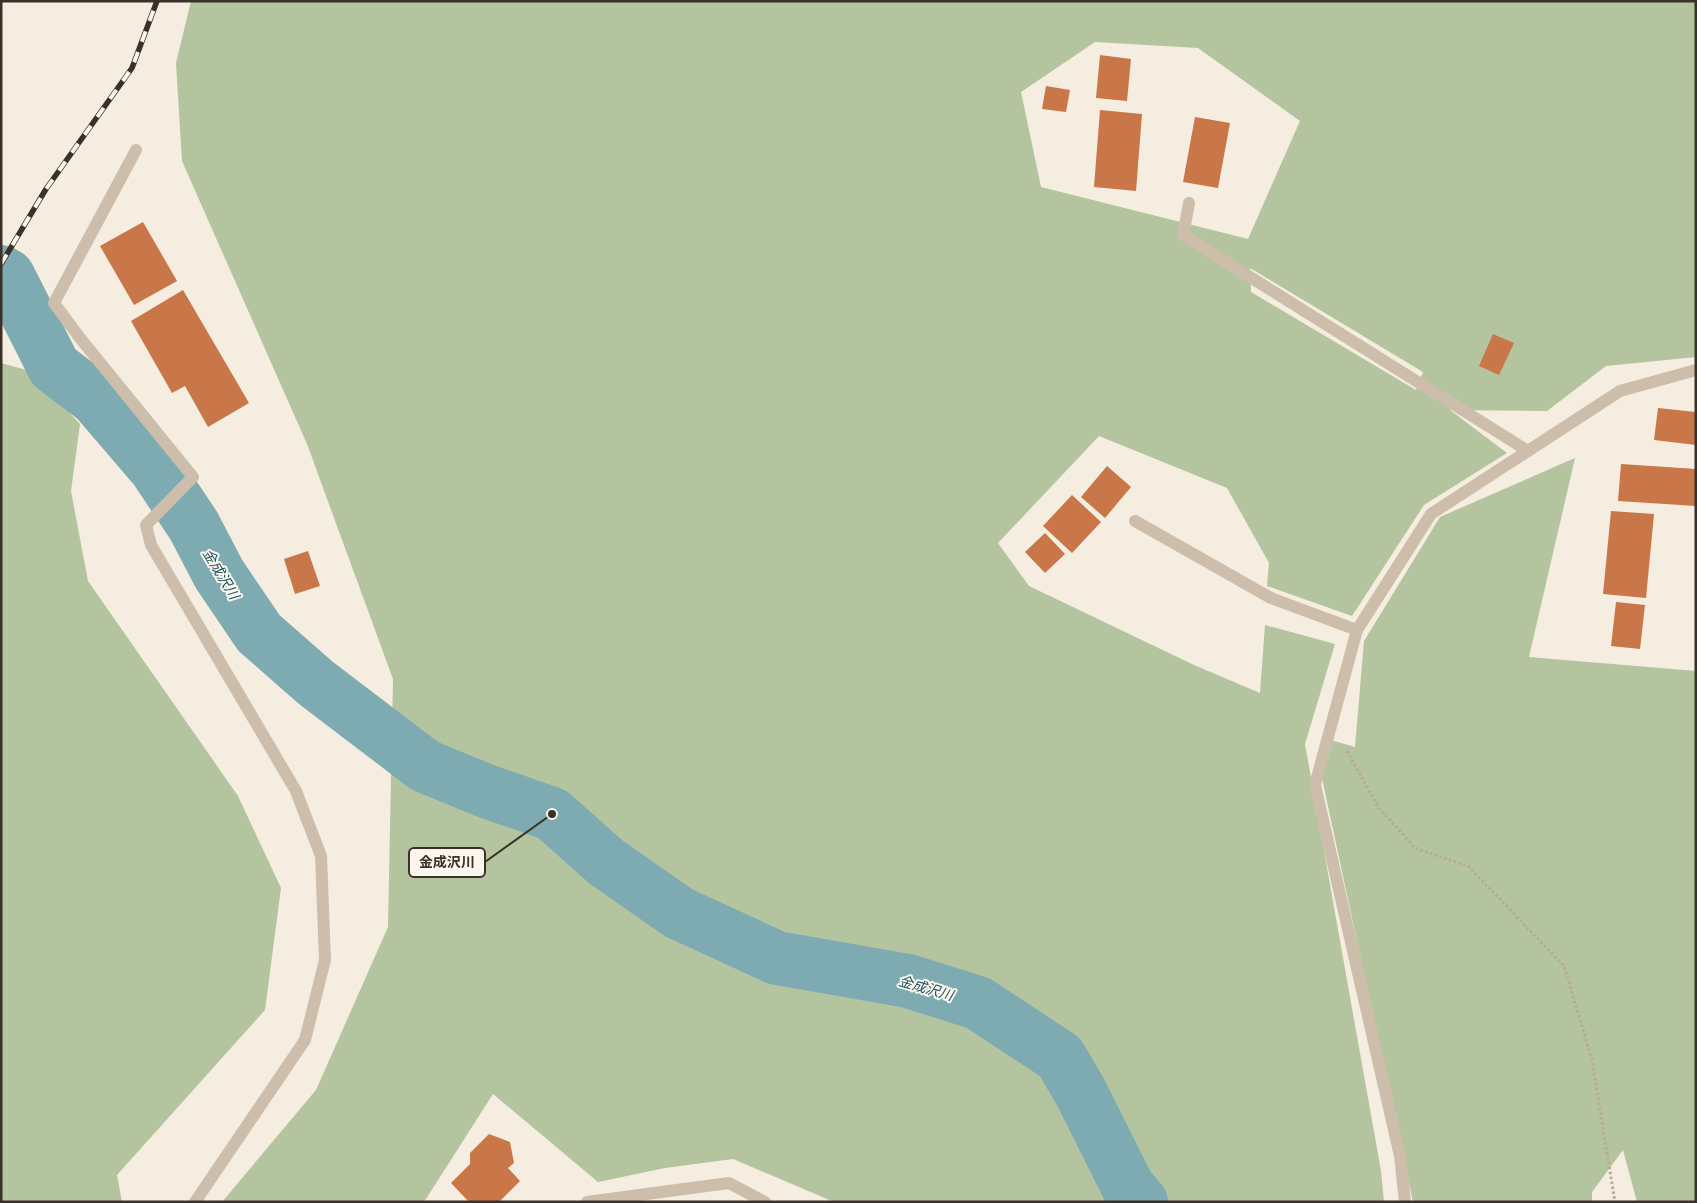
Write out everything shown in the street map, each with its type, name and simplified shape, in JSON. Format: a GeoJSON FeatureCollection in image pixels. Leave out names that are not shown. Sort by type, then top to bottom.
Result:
{"type":"FeatureCollection","features":[{"type":"Feature","properties":{"kind":"street"},"geometry":{"type":"LineString","coordinates":[[136,150],[54,303],[80,338],[193,477],[146,525],[151,545],[296,791],[321,856],[325,960],[305,1040],[195,1202]]}},
{"type":"Feature","properties":{"kind":"street"},"geometry":{"type":"LineString","coordinates":[[1189,203],[1183,235],[1528,450]]}},
{"type":"Feature","properties":{"kind":"street"},"geometry":{"type":"LineString","coordinates":[[1405,1202],[1400,1156],[1315,785],[1357,630],[1431,514],[1620,391],[1696,370]]}},
{"type":"Feature","properties":{"kind":"street"},"geometry":{"type":"LineString","coordinates":[[1134,521],[1271,598],[1357,630]]}},
{"type":"Feature","properties":{"kind":"street"},"geometry":{"type":"LineString","coordinates":[[587,1202],[729,1183],[765,1202]]}},
{"type":"Feature","properties":{"kind":"path"},"geometry":{"type":"LineString","coordinates":[[1332,724],[1379,808],[1415,848],[1468,866],[1564,966],[1592,1060],[1615,1202]]}},
{"type":"Feature","properties":{"kind":"green space"},"geometry":{"type":"Polygon","coordinates":[[[191,1],[1696,1],[1696,357],[1606,366],[1547,411],[1450,410],[1507,453],[1424,505],[1352,616],[1267,586],[1269,563],[1227,488],[1099,436],[998,543],[1029,586],[1194,665],[1260,693],[1265,625],[1335,644],[1305,744],[1381,1171],[1384,1202],[834,1202],[733,1159],[665,1168],[598,1182],[493,1094],[424,1202],[222,1202],[316,1090],[388,927],[393,679],[307,444],[182,161],[176,63],[191,1]],[[1095,42],[1021,92],[1041,187],[1248,239],[1300,121],[1198,48],[1095,42]],[[1250,268],[1251,292],[1416,390],[1423,372],[1250,268]]]}},
{"type":"Feature","properties":{"kind":"green space"},"geometry":{"type":"Polygon","coordinates":[[[1,363],[30,371],[80,424],[71,491],[88,581],[238,796],[281,888],[265,1010],[117,1175],[122,1202],[1,1202],[1,363]]]}},
{"type":"Feature","properties":{"kind":"green space"},"geometry":{"type":"Polygon","coordinates":[[[1575,458],[1529,657],[1696,671],[1696,1202],[1637,1202],[1623,1150],[1592,1192],[1592,1202],[1413,1202],[1320,769],[1327,739],[1355,747],[1364,641],[1440,517],[1575,458]]]}},
{"type":"Feature","properties":{"kind":"building"},"geometry":{"type":"Polygon","coordinates":[[[1100,55],[1131,59],[1127,101],[1096,98],[1100,55]]]}},
{"type":"Feature","properties":{"kind":"building"},"geometry":{"type":"Polygon","coordinates":[[[1046,86],[1070,90],[1066,112],[1042,109],[1046,86]]]}},
{"type":"Feature","properties":{"kind":"building"},"geometry":{"type":"Polygon","coordinates":[[[1100,110],[1142,114],[1136,191],[1094,187],[1100,110]]]}},
{"type":"Feature","properties":{"kind":"building"},"geometry":{"type":"Polygon","coordinates":[[[1195,117],[1230,123],[1218,188],[1183,182],[1195,117]]]}},
{"type":"Feature","properties":{"kind":"building"},"geometry":{"type":"Polygon","coordinates":[[[143,222],[177,281],[134,305],[100,246],[143,222]]]}},
{"type":"Feature","properties":{"kind":"building"},"geometry":{"type":"Polygon","coordinates":[[[183,290],[249,403],[208,427],[185,386],[172,393],[131,321],[183,290]]]}},
{"type":"Feature","properties":{"kind":"building"},"geometry":{"type":"Polygon","coordinates":[[[1493,334],[1514,343],[1499,375],[1479,366],[1493,334]]]}},
{"type":"Feature","properties":{"kind":"building"},"geometry":{"type":"Polygon","coordinates":[[[1658,408],[1696,412],[1696,445],[1654,440],[1658,408]]]}},
{"type":"Feature","properties":{"kind":"building"},"geometry":{"type":"Polygon","coordinates":[[[1621,464],[1696,469],[1696,506],[1618,501],[1621,464]]]}},
{"type":"Feature","properties":{"kind":"building"},"geometry":{"type":"Polygon","coordinates":[[[1107,466],[1131,487],[1105,518],[1081,497],[1107,466]]]}},
{"type":"Feature","properties":{"kind":"building"},"geometry":{"type":"Polygon","coordinates":[[[1072,495],[1101,522],[1072,553],[1043,526],[1072,495]]]}},
{"type":"Feature","properties":{"kind":"building"},"geometry":{"type":"Polygon","coordinates":[[[1611,511],[1654,514],[1646,598],[1603,594],[1611,511]]]}},
{"type":"Feature","properties":{"kind":"building"},"geometry":{"type":"Polygon","coordinates":[[[1045,533],[1065,554],[1045,573],[1025,552],[1045,533]]]}},
{"type":"Feature","properties":{"kind":"building"},"geometry":{"type":"Polygon","coordinates":[[[308,551],[320,586],[295,594],[284,559],[308,551]]]}},
{"type":"Feature","properties":{"kind":"building"},"geometry":{"type":"Polygon","coordinates":[[[1616,602],[1645,605],[1640,649],[1611,646],[1616,602]]]}},
{"type":"Feature","properties":{"kind":"building"},"geometry":{"type":"Polygon","coordinates":[[[489,1134],[510,1142],[514,1163],[508,1168],[520,1181],[499,1202],[469,1202],[451,1183],[470,1164],[470,1153],[489,1134]]]}},
{"type":"Feature","properties":{"kind":"waterway","name":"金成沢川"},"geometry":{"type":"LineString","coordinates":[[1,272],[8,276],[54,367],[96,399],[156,469],[194,526],[219,574],[259,633],[316,683],[425,766],[486,791],[552,814],[606,862],[679,913],[777,958],[908,981],[978,1003],[1060,1057],[1081,1093],[1128,1187],[1141,1202]]}},
{"type":"Feature","properties":{"kind":"railway"},"geometry":{"type":"LineString","coordinates":[[1,264],[46,189],[132,68],[157,1]]}},
{"type":"Feature","properties":{"kind":"place","name":"金成沢川"},"geometry":{"type":"Point","coordinates":[552,814]}}]}
